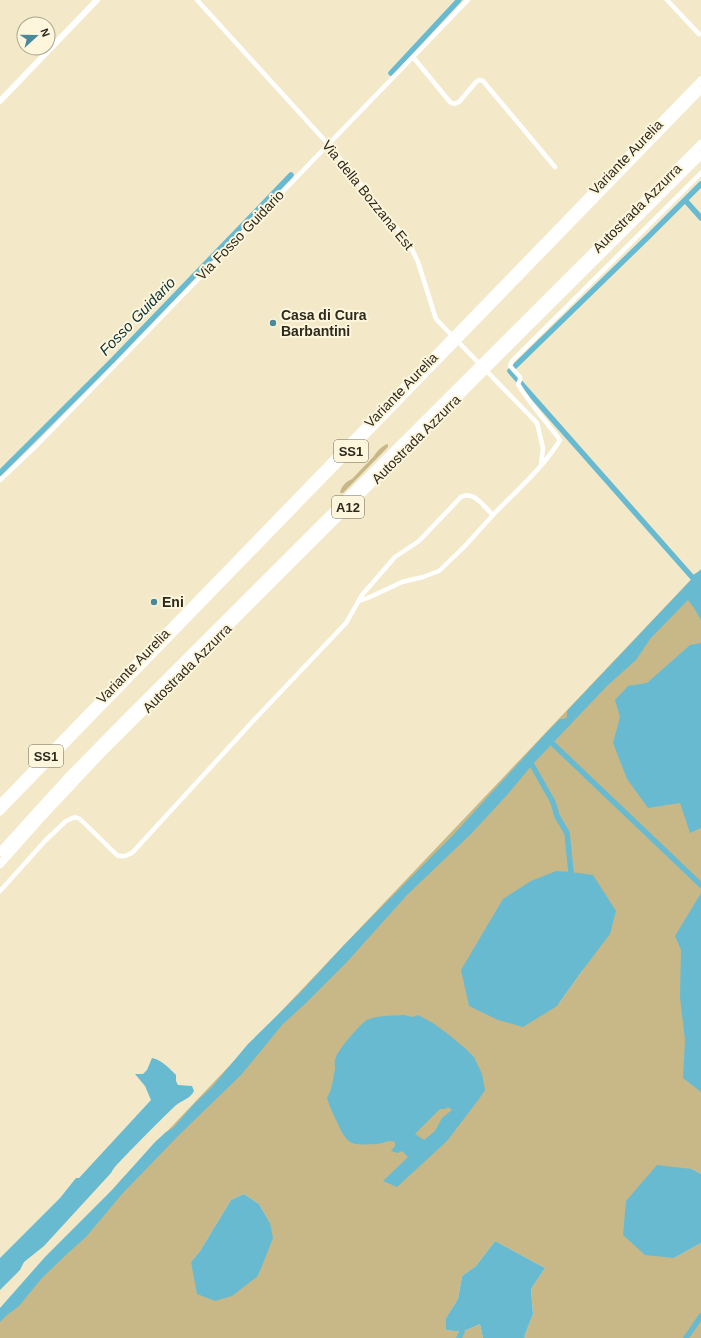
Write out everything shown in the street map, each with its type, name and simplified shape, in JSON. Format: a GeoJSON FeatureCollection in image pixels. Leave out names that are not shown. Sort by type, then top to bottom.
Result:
{"type":"FeatureCollection","features":[{"type":"Feature","properties":{"kind":"highway","name":"Variante Aurelia"},"geometry":{"type":"LineString","coordinates":[[0,803],[701,80]]}},
{"type":"Feature","properties":{"kind":"highway","name":"Variante Aurelia"},"geometry":{"type":"LineString","coordinates":[[0,812],[701,90]]}},
{"type":"Feature","properties":{"kind":"highway","name":"Autostrada Azzurra"},"geometry":{"type":"LineString","coordinates":[[0,852],[69,776],[120,724],[701,144]]}},
{"type":"Feature","properties":{"kind":"highway","name":"Autostrada Azzurra"},"geometry":{"type":"LineString","coordinates":[[0,864],[101,754],[701,155]]}},
{"type":"Feature","properties":{"kind":"main road"},"geometry":{"type":"LineString","coordinates":[[0,101],[97,0]]}},
{"type":"Feature","properties":{"kind":"street","name":"Via della Bozzana Est"},"geometry":{"type":"LineString","coordinates":[[197,0],[328,144],[409,243],[418,262],[436,319],[537,423],[543,448],[541,466]]}},
{"type":"Feature","properties":{"kind":"street","name":"Via Fosso Guidario"},"geometry":{"type":"LineString","coordinates":[[0,480],[38,444],[468,0]]}},
{"type":"Feature","properties":{"kind":"street"},"geometry":{"type":"LineString","coordinates":[[667,0],[699,34]]}},
{"type":"Feature","properties":{"kind":"street"},"geometry":{"type":"LineString","coordinates":[[413,57],[450,102],[454,104],[459,102],[476,82],[483,80],[555,167]]}},
{"type":"Feature","properties":{"kind":"street"},"geometry":{"type":"LineString","coordinates":[[359,601],[402,582],[439,571],[464,547],[552,453],[560,440],[544,417],[525,395],[519,382],[520,377],[510,366],[515,357],[701,173]]}},
{"type":"Feature","properties":{"kind":"street"},"geometry":{"type":"LineString","coordinates":[[0,891],[45,841],[66,821],[75,817],[80,819],[118,856],[125,856],[132,853],[254,720],[346,623],[362,595],[395,557],[419,541],[460,497],[465,495],[474,496],[493,515]]}},
{"type":"Feature","properties":{"kind":"shaded area"},"geometry":{"type":"Polygon","coordinates":[[[388,444],[388,447],[343,493],[340,493],[341,489],[346,483],[352,479],[380,448],[388,444]]]}},
{"type":"Feature","properties":{"kind":"shaded area"},"geometry":{"type":"Polygon","coordinates":[[[701,569],[701,1174],[692,1169],[674,1258],[701,1243],[701,1338],[524,1337],[533,1314],[531,1289],[545,1268],[495,1241],[476,1266],[462,1276],[458,1299],[446,1318],[446,1330],[462,1332],[480,1324],[483,1338],[0,1338],[0,1319],[119,1182],[701,569]],[[616,911],[557,1006],[582,971],[616,911]],[[244,1194],[231,1200],[200,1251],[191,1262],[258,1276],[264,1258],[270,1223],[259,1204],[244,1194]]]}},
{"type":"Feature","properties":{"kind":"water"},"geometry":{"type":"Polygon","coordinates":[[[701,570],[701,620],[688,600],[650,639],[636,660],[607,686],[532,765],[508,794],[471,834],[408,894],[346,963],[282,1025],[241,1075],[178,1136],[122,1194],[86,1237],[42,1278],[19,1306],[0,1322],[0,1308],[45,1257],[113,1189],[155,1142],[173,1128],[194,1104],[212,1087],[248,1044],[300,993],[344,945],[454,834],[547,732],[560,719],[567,717],[567,711],[690,581],[693,575],[701,570]]]}},
{"type":"Feature","properties":{"kind":"water"},"geometry":{"type":"Polygon","coordinates":[[[701,643],[701,828],[690,833],[680,803],[648,808],[627,779],[613,743],[620,717],[615,700],[628,686],[647,683],[690,645],[701,643]]]}},
{"type":"Feature","properties":{"kind":"water"},"geometry":{"type":"Polygon","coordinates":[[[556,871],[593,875],[616,911],[610,934],[557,1006],[523,1027],[498,1020],[469,1006],[461,970],[503,899],[531,881],[556,871]]]}},
{"type":"Feature","properties":{"kind":"water"},"geometry":{"type":"Polygon","coordinates":[[[701,893],[701,1092],[683,1078],[685,1040],[680,997],[681,950],[675,936],[701,893]]]}},
{"type":"Feature","properties":{"kind":"water"},"geometry":{"type":"Polygon","coordinates":[[[404,1015],[413,1017],[418,1015],[433,1023],[466,1049],[474,1057],[482,1074],[485,1090],[447,1141],[397,1187],[383,1181],[408,1157],[402,1151],[398,1153],[391,1151],[395,1146],[395,1142],[392,1141],[379,1144],[362,1145],[348,1141],[332,1112],[327,1098],[332,1084],[336,1057],[355,1031],[364,1022],[371,1018],[404,1015]],[[448,1107],[445,1109],[440,1109],[415,1134],[424,1140],[435,1131],[442,1118],[452,1110],[448,1107]]]}},
{"type":"Feature","properties":{"kind":"water"},"geometry":{"type":"Polygon","coordinates":[[[152,1058],[162,1062],[176,1075],[178,1085],[192,1086],[194,1091],[188,1098],[175,1106],[157,1123],[44,1246],[24,1262],[20,1270],[0,1290],[0,1258],[60,1198],[76,1178],[79,1178],[151,1100],[145,1086],[135,1074],[143,1074],[147,1070],[152,1058]]]}},
{"type":"Feature","properties":{"kind":"water"},"geometry":{"type":"Polygon","coordinates":[[[657,1165],[692,1169],[701,1174],[701,1243],[674,1258],[645,1255],[623,1235],[626,1201],[657,1165]]]}},
{"type":"Feature","properties":{"kind":"water"},"geometry":{"type":"Polygon","coordinates":[[[244,1194],[259,1204],[270,1223],[273,1238],[258,1276],[232,1296],[215,1301],[197,1294],[191,1262],[200,1251],[231,1200],[244,1194]]]}},
{"type":"Feature","properties":{"kind":"water"},"geometry":{"type":"Polygon","coordinates":[[[495,1241],[545,1268],[531,1289],[533,1314],[524,1337],[527,1338],[483,1338],[480,1324],[462,1332],[446,1330],[446,1318],[458,1299],[462,1276],[476,1266],[495,1241]]]}},
{"type":"Feature","properties":{"kind":"waterway","name":"Fosso Guidario"},"geometry":{"type":"LineString","coordinates":[[391,73],[459,0]]}},
{"type":"Feature","properties":{"kind":"waterway","name":"Fosso Guidario"},"geometry":{"type":"LineString","coordinates":[[0,473],[113,360],[291,175]]}},
{"type":"Feature","properties":{"kind":"waterway"},"geometry":{"type":"LineString","coordinates":[[692,577],[510,371],[701,184]]}},
{"type":"Feature","properties":{"kind":"waterway"},"geometry":{"type":"LineString","coordinates":[[685,200],[701,218]]}},
{"type":"Feature","properties":{"kind":"waterway"},"geometry":{"type":"LineString","coordinates":[[553,744],[701,885]]}},
{"type":"Feature","properties":{"kind":"waterway"},"geometry":{"type":"LineString","coordinates":[[532,765],[553,802],[557,816],[567,833],[571,872]]}},
{"type":"Feature","properties":{"kind":"waterway"},"geometry":{"type":"LineString","coordinates":[[686,1338],[701,1316]]}},
{"type":"Feature","properties":{"kind":"waterway"},"geometry":{"type":"LineString","coordinates":[[459,1338],[462,1332]]}},
{"type":"Feature","properties":{"kind":"place","name":"Casa di Cura Barbantini"},"geometry":{"type":"Point","coordinates":[273,323]}},
{"type":"Feature","properties":{"kind":"place","name":"Eni"},"geometry":{"type":"Point","coordinates":[154,602]}}]}
